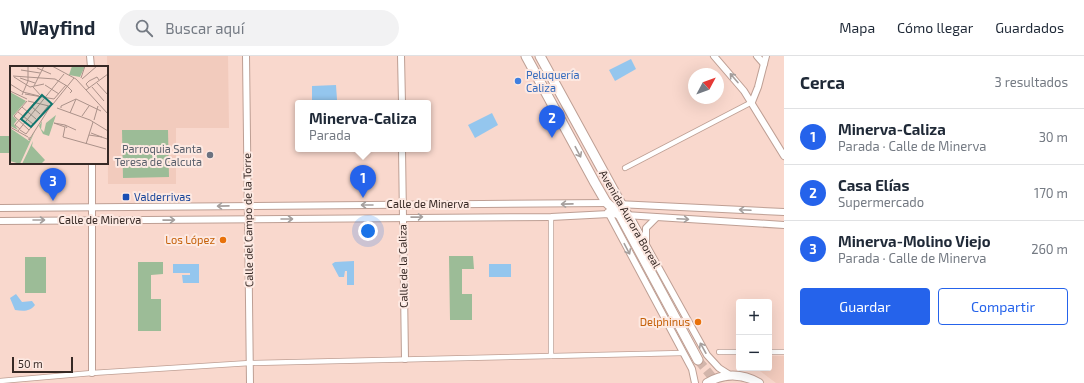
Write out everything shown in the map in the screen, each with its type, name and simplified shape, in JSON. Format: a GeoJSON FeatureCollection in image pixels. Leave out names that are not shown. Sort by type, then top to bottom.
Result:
{"type":"FeatureCollection","features":[{"type":"Feature","properties":{"kind":"main road","name":"Avenida Aurora Boreal"},"geometry":{"type":"LineString","coordinates":[[526,56],[606,202]]}},
{"type":"Feature","properties":{"kind":"main road","name":"Avenida Aurora Boreal"},"geometry":{"type":"LineString","coordinates":[[540,56],[621,204]]}},
{"type":"Feature","properties":{"kind":"main road"},"geometry":{"type":"LineString","coordinates":[[606,202],[620,215],[698,360]]}},
{"type":"Feature","properties":{"kind":"main road"},"geometry":{"type":"LineString","coordinates":[[620,215],[621,204]]}},
{"type":"Feature","properties":{"kind":"street"},"geometry":{"type":"LineString","coordinates":[[90,56],[91,66]]}},
{"type":"Feature","properties":{"kind":"street","name":"Calle del Campo de la Torre"},"geometry":{"type":"LineString","coordinates":[[246,56],[250,383]]}},
{"type":"Feature","properties":{"kind":"street"},"geometry":{"type":"LineString","coordinates":[[401,56],[402,100]]}},
{"type":"Feature","properties":{"kind":"street"},"geometry":{"type":"LineString","coordinates":[[714,56],[738,83],[752,102],[784,156]]}},
{"type":"Feature","properties":{"kind":"street"},"geometry":{"type":"LineString","coordinates":[[757,56],[764,64]]}},
{"type":"Feature","properties":{"kind":"street"},"geometry":{"type":"LineString","coordinates":[[625,168],[752,102],[758,87],[766,56]]}},
{"type":"Feature","properties":{"kind":"street","name":"Calle de la Caliza"},"geometry":{"type":"LineString","coordinates":[[402,152],[405,359]]}},
{"type":"Feature","properties":{"kind":"street"},"geometry":{"type":"LineString","coordinates":[[92,164],[92,373]]}},
{"type":"Feature","properties":{"kind":"street","name":"Calle de Minerva"},"geometry":{"type":"LineString","coordinates":[[0,208],[606,202],[784,212]]}},
{"type":"Feature","properties":{"kind":"street","name":"Avenida Aurora Boreal"},"geometry":{"type":"LineString","coordinates":[[606,202],[609,214],[692,369],[695,383]]}},
{"type":"Feature","properties":{"kind":"street","name":"Avenida Aurora Boreal"},"geometry":{"type":"LineString","coordinates":[[621,204],[630,216],[707,355],[719,368],[730,375]]}},
{"type":"Feature","properties":{"kind":"street","name":"Calle de Minerva"},"geometry":{"type":"LineString","coordinates":[[0,220],[551,217],[609,214],[784,225]]}},
{"type":"Feature","properties":{"kind":"street"},"geometry":{"type":"LineString","coordinates":[[551,217],[551,356]]}},
{"type":"Feature","properties":{"kind":"street"},"geometry":{"type":"LineString","coordinates":[[649,251],[645,237],[646,228],[656,218]]}},
{"type":"Feature","properties":{"kind":"street"},"geometry":{"type":"LineString","coordinates":[[719,352],[736,352]]}},
{"type":"Feature","properties":{"kind":"street"},"geometry":{"type":"LineString","coordinates":[[772,352],[784,352]]}},
{"type":"Feature","properties":{"kind":"street"},"geometry":{"type":"LineString","coordinates":[[0,381],[92,373],[250,363],[683,353]]}},
{"type":"Feature","properties":{"kind":"street"},"geometry":{"type":"LineString","coordinates":[[707,383],[715,378],[730,375],[742,376],[759,383]]}},
{"type":"Feature","properties":{"kind":"shaded area"},"geometry":{"type":"Polygon","coordinates":[[[107,56],[228,56],[229,128],[176,128],[176,184],[108,184],[107,56]]]}},
{"type":"Feature","properties":{"kind":"shaded area"},"geometry":{"type":"Polygon","coordinates":[[[772,356],[784,356],[784,383],[776,383],[760,371],[772,371],[772,356]]]}},
{"type":"Feature","properties":{"kind":"green space"},"geometry":{"type":"Polygon","coordinates":[[[122,130],[168,130],[169,177],[123,178],[122,130]]]}},
{"type":"Feature","properties":{"kind":"green space"},"geometry":{"type":"Polygon","coordinates":[[[0,136],[10,136],[10,153],[0,153],[0,136]]]}},
{"type":"Feature","properties":{"kind":"green space"},"geometry":{"type":"Polygon","coordinates":[[[449,256],[473,256],[474,269],[462,269],[462,294],[472,294],[472,320],[450,320],[449,256]]]}},
{"type":"Feature","properties":{"kind":"green space"},"geometry":{"type":"Polygon","coordinates":[[[25,257],[46,257],[46,293],[25,293],[25,257]]]}},
{"type":"Feature","properties":{"kind":"green space"},"geometry":{"type":"Polygon","coordinates":[[[138,262],[163,262],[163,274],[151,275],[151,299],[161,299],[161,331],[138,331],[138,262]]]}},
{"type":"Feature","properties":{"kind":"water"},"geometry":{"type":"Polygon","coordinates":[[[631,59],[636,69],[615,81],[609,70],[631,59]]]}},
{"type":"Feature","properties":{"kind":"water"},"geometry":{"type":"Polygon","coordinates":[[[336,85],[337,100],[312,100],[312,86],[336,85]]]}},
{"type":"Feature","properties":{"kind":"water"},"geometry":{"type":"Polygon","coordinates":[[[492,113],[498,125],[475,138],[468,125],[492,113]]]}},
{"type":"Feature","properties":{"kind":"water"},"geometry":{"type":"Polygon","coordinates":[[[354,261],[354,285],[347,285],[347,271],[345,271],[344,277],[339,277],[332,264],[335,262],[354,261]]]}},
{"type":"Feature","properties":{"kind":"water"},"geometry":{"type":"Polygon","coordinates":[[[173,264],[199,264],[199,283],[183,283],[182,275],[190,275],[190,273],[173,273],[173,264]]]}},
{"type":"Feature","properties":{"kind":"water"},"geometry":{"type":"Polygon","coordinates":[[[489,264],[511,264],[511,277],[489,277],[489,264]]]}},
{"type":"Feature","properties":{"kind":"water"},"geometry":{"type":"Polygon","coordinates":[[[16,294],[22,302],[32,301],[35,305],[29,310],[15,310],[10,298],[16,294]]]}},
{"type":"Feature","properties":{"kind":"tunnel"},"geometry":{"type":"LineString","coordinates":[[698,360],[717,383]]}},
{"type":"Feature","properties":{"kind":"place","name":"Peluquería Caliza"},"geometry":{"type":"Point","coordinates":[518,81]}},
{"type":"Feature","properties":{"kind":"place","name":"Casa Elías"},"geometry":{"type":"Point","coordinates":[552,138]}},
{"type":"Feature","properties":{"kind":"place","name":"Parroquia Santa Teresa de Calcuta"},"geometry":{"type":"Point","coordinates":[210,155]}},
{"type":"Feature","properties":{"kind":"place","name":"Valderrivas"},"geometry":{"type":"Point","coordinates":[126,197]}},
{"type":"Feature","properties":{"kind":"place","name":"Minerva-Caliza"},"geometry":{"type":"Point","coordinates":[363,198]}},
{"type":"Feature","properties":{"kind":"place","name":"Minerva-Molino Viejo"},"geometry":{"type":"Point","coordinates":[53,201]}},
{"type":"Feature","properties":{"kind":"place","name":"Los López"},"geometry":{"type":"Point","coordinates":[223,240]}},
{"type":"Feature","properties":{"kind":"place","name":"Delphinus"},"geometry":{"type":"Point","coordinates":[698,322]}}]}
